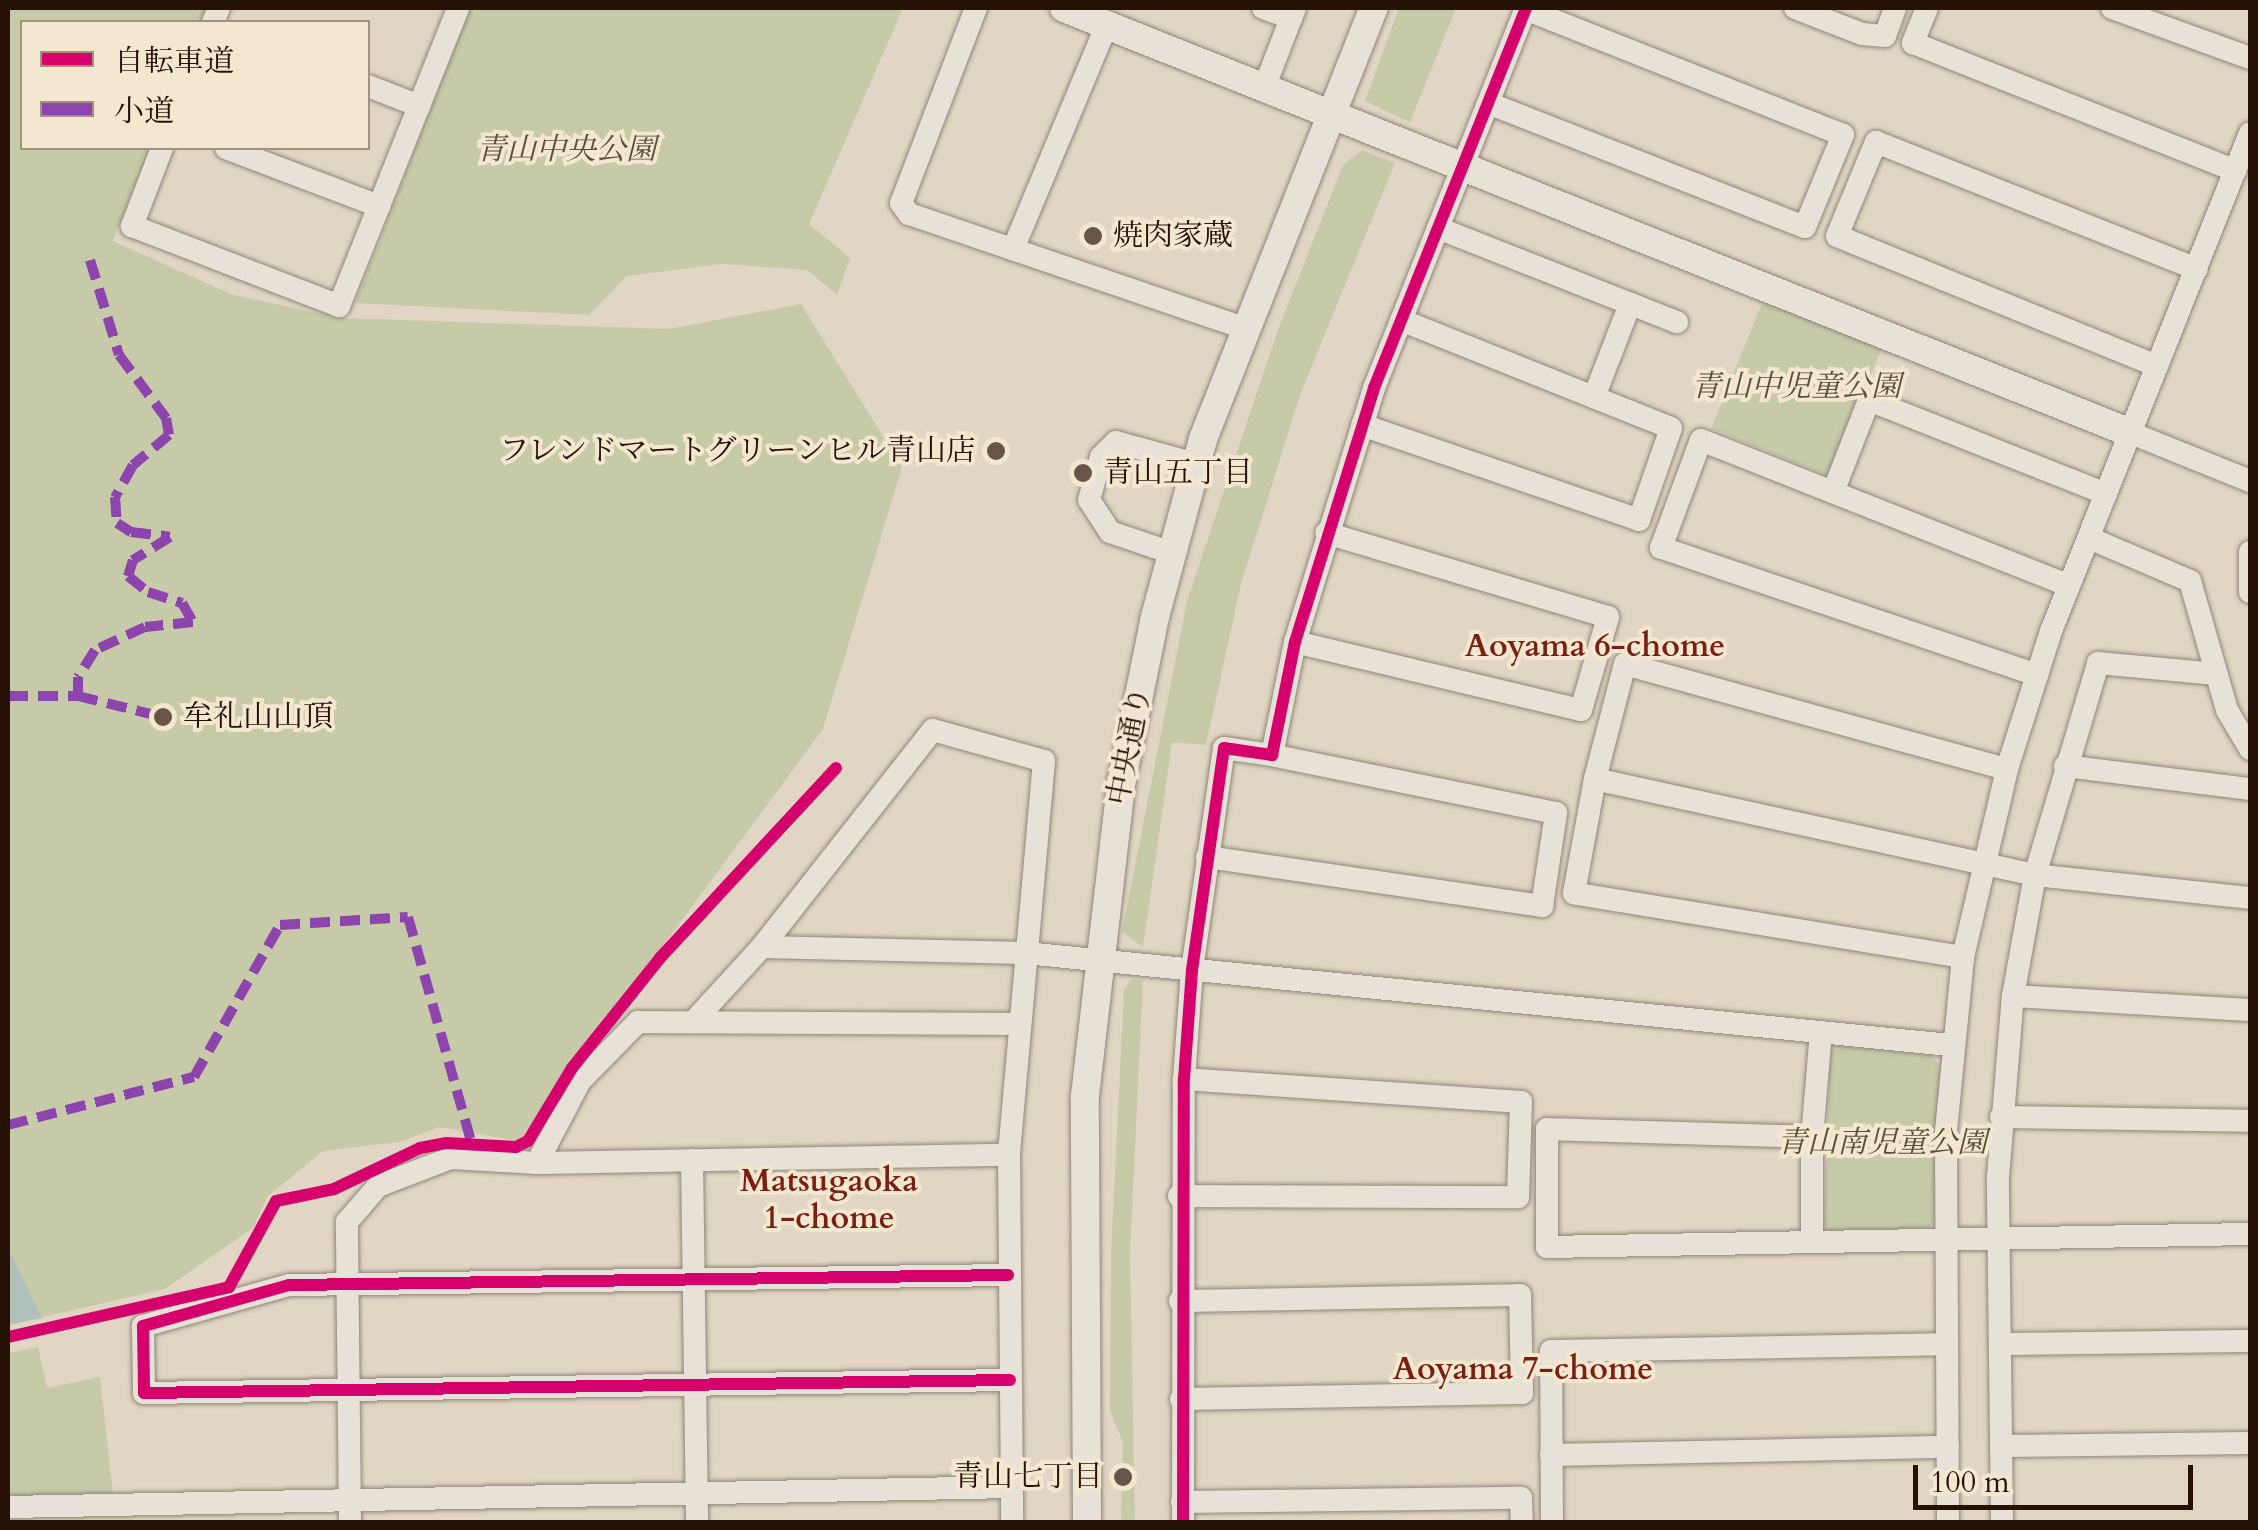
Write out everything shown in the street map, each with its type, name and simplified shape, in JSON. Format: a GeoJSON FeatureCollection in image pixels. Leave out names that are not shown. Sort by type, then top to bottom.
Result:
{"type":"FeatureCollection","features":[{"type":"Feature","properties":{"kind":"street"},"geometry":{"type":"LineString","coordinates":[[161,150],[132,226],[339,306],[458,8]]}},
{"type":"Feature","properties":{"kind":"street"},"geometry":{"type":"LineString","coordinates":[[976,8],[901,203],[909,214],[1244,328]]}},
{"type":"Feature","properties":{"kind":"street"},"geometry":{"type":"LineString","coordinates":[[1064,8],[2250,481]]}},
{"type":"Feature","properties":{"kind":"street"},"geometry":{"type":"LineString","coordinates":[[1263,8],[1293,13],[1264,88]]}},
{"type":"Feature","properties":{"kind":"street","name":"中央通り"},"geometry":{"type":"LineString","coordinates":[[1087,1522],[1086,1096],[1097,960],[1122,784],[1172,553],[1196,464],[1244,328],[1374,8]]}},
{"type":"Feature","properties":{"kind":"street"},"geometry":{"type":"LineString","coordinates":[[1272,755],[1295,642],[1362,424],[1401,320],[1526,8],[1842,135],[1805,227],[1488,103]]}},
{"type":"Feature","properties":{"kind":"street"},"geometry":{"type":"LineString","coordinates":[[1795,8],[1862,34],[1885,36],[1895,8]]}},
{"type":"Feature","properties":{"kind":"street"},"geometry":{"type":"LineString","coordinates":[[1927,8],[1913,43],[2236,171]]}},
{"type":"Feature","properties":{"kind":"street"},"geometry":{"type":"LineString","coordinates":[[2112,8],[2250,58]]}},
{"type":"Feature","properties":{"kind":"street"},"geometry":{"type":"LineString","coordinates":[[1012,249],[1106,24]]}},
{"type":"Feature","properties":{"kind":"street"},"geometry":{"type":"LineString","coordinates":[[370,87],[418,106]]}},
{"type":"Feature","properties":{"kind":"street"},"geometry":{"type":"LineString","coordinates":[[1948,1522],[1950,1045],[1983,864],[2007,769],[2069,586],[2250,133]]}},
{"type":"Feature","properties":{"kind":"street"},"geometry":{"type":"LineString","coordinates":[[2158,366],[1836,236],[1876,142],[2197,268]]}},
{"type":"Feature","properties":{"kind":"street"},"geometry":{"type":"LineString","coordinates":[[231,150],[379,206]]}},
{"type":"Feature","properties":{"kind":"street"},"geometry":{"type":"LineString","coordinates":[[1438,228],[1676,322]]}},
{"type":"Feature","properties":{"kind":"street"},"geometry":{"type":"LineString","coordinates":[[1594,397],[1630,304]]}},
{"type":"Feature","properties":{"kind":"street"},"geometry":{"type":"LineString","coordinates":[[1362,424],[1639,520],[1671,428],[1401,320]]}},
{"type":"Feature","properties":{"kind":"street"},"geometry":{"type":"LineString","coordinates":[[1833,492],[1870,400],[2106,494]]}},
{"type":"Feature","properties":{"kind":"street"},"geometry":{"type":"LineString","coordinates":[[2038,675],[1661,548],[1702,440],[2069,586]]}},
{"type":"Feature","properties":{"kind":"street"},"geometry":{"type":"LineString","coordinates":[[1172,553],[1110,532],[1089,500],[1101,456],[1116,442],[1196,464]]}},
{"type":"Feature","properties":{"kind":"street"},"geometry":{"type":"LineString","coordinates":[[1295,642],[1581,710],[1608,618],[1326,533]]}},
{"type":"Feature","properties":{"kind":"street"},"geometry":{"type":"LineString","coordinates":[[2088,538],[2190,581],[2227,710],[2250,749]]}},
{"type":"Feature","properties":{"kind":"street"},"geometry":{"type":"LineString","coordinates":[[2250,552],[2250,592]]}},
{"type":"Feature","properties":{"kind":"street"},"geometry":{"type":"LineString","coordinates":[[2002,1522],[1998,1238],[2001,1117],[2012,996],[2035,875],[2098,663],[2216,674]]}},
{"type":"Feature","properties":{"kind":"street"},"geometry":{"type":"LineString","coordinates":[[1963,957],[1574,893],[1596,779],[1625,664],[2007,769]]}},
{"type":"Feature","properties":{"kind":"street"},"geometry":{"type":"LineString","coordinates":[[695,1020],[762,947],[933,730],[1044,760],[1008,1155],[1012,1522]]}},
{"type":"Feature","properties":{"kind":"street"},"geometry":{"type":"LineString","coordinates":[[1207,857],[1542,906],[1556,813],[1224,748],[1207,857],[1192,970],[1184,1079],[1179,1196],[1182,1512],[1521,1498],[1522,1522]]}},
{"type":"Feature","properties":{"kind":"street"},"geometry":{"type":"LineString","coordinates":[[2065,766],[2250,789]]}},
{"type":"Feature","properties":{"kind":"street"},"geometry":{"type":"LineString","coordinates":[[1596,779],[2035,875],[2250,898]]}},
{"type":"Feature","properties":{"kind":"street"},"geometry":{"type":"LineString","coordinates":[[762,947],[1024,953],[1950,1045]]}},
{"type":"Feature","properties":{"kind":"street"},"geometry":{"type":"LineString","coordinates":[[2012,996],[2250,1010]]}},
{"type":"Feature","properties":{"kind":"street"},"geometry":{"type":"LineString","coordinates":[[537,1163],[580,1081],[638,1022],[1018,1024]]}},
{"type":"Feature","properties":{"kind":"street"},"geometry":{"type":"LineString","coordinates":[[1812,1240],[1812,1137],[1820,1032]]}},
{"type":"Feature","properties":{"kind":"street"},"geometry":{"type":"LineString","coordinates":[[1179,1196],[1518,1197],[1521,1102],[1184,1079]]}},
{"type":"Feature","properties":{"kind":"street"},"geometry":{"type":"LineString","coordinates":[[2001,1117],[2250,1121]]}},
{"type":"Feature","properties":{"kind":"street"},"geometry":{"type":"LineString","coordinates":[[1812,1137],[1547,1129],[1547,1247],[2250,1234]]}},
{"type":"Feature","properties":{"kind":"street"},"geometry":{"type":"LineString","coordinates":[[350,1522],[347,1222],[378,1186],[451,1158],[537,1163],[1008,1155]]}},
{"type":"Feature","properties":{"kind":"street"},"geometry":{"type":"LineString","coordinates":[[692,1160],[697,1522]]}},
{"type":"Feature","properties":{"kind":"street"},"geometry":{"type":"LineString","coordinates":[[1008,1275],[288,1285],[143,1326],[144,1393],[1010,1380]]}},
{"type":"Feature","properties":{"kind":"street"},"geometry":{"type":"LineString","coordinates":[[1180,1300],[1520,1295],[1522,1393],[1181,1399]]}},
{"type":"Feature","properties":{"kind":"street"},"geometry":{"type":"LineString","coordinates":[[2000,1344],[2250,1340]]}},
{"type":"Feature","properties":{"kind":"street"},"geometry":{"type":"LineString","coordinates":[[1552,1522],[1551,1351],[1947,1344]]}},
{"type":"Feature","properties":{"kind":"street"},"geometry":{"type":"LineString","coordinates":[[2002,1446],[2250,1443]]}},
{"type":"Feature","properties":{"kind":"street"},"geometry":{"type":"LineString","coordinates":[[1552,1455],[1948,1448]]}},
{"type":"Feature","properties":{"kind":"street"},"geometry":{"type":"LineString","coordinates":[[8,1507],[349,1496],[1011,1487]]}},
{"type":"Feature","properties":{"kind":"green space"},"geometry":{"type":"Polygon","coordinates":[[[8,8],[208,8],[202,20],[20,20],[20,150],[149,150],[113,241],[233,295],[342,318],[669,329],[801,304],[902,467],[823,729],[519,1141],[439,1127],[400,1142],[323,1151],[267,1197],[254,1227],[165,1289],[8,1325],[8,8]]]}},
{"type":"Feature","properties":{"kind":"green space","name":"青山中央公園"},"geometry":{"type":"Polygon","coordinates":[[[470,8],[903,8],[809,224],[850,258],[837,295],[807,270],[721,264],[627,276],[589,315],[355,303],[470,8]]]}},
{"type":"Feature","properties":{"kind":"green space"},"geometry":{"type":"Polygon","coordinates":[[[1399,8],[1456,8],[1410,122],[1365,101],[1399,8]]]}},
{"type":"Feature","properties":{"kind":"green space"},"geometry":{"type":"Polygon","coordinates":[[[1362,150],[1395,163],[1300,395],[1241,584],[1206,745],[1172,742],[1143,947],[1122,932],[1187,601],[1279,327],[1343,165],[1362,150]]]}},
{"type":"Feature","properties":{"kind":"green space","name":"青山中児童公園"},"geometry":{"type":"Polygon","coordinates":[[[1764,298],[1883,346],[1830,477],[1711,429],[1764,298]]]}},
{"type":"Feature","properties":{"kind":"green space"},"geometry":{"type":"Polygon","coordinates":[[[1131,979],[1143,980],[1130,1253],[1135,1522],[1121,1522],[1123,1442],[1110,1411],[1111,1253],[1124,990],[1131,979]]]}},
{"type":"Feature","properties":{"kind":"green space","name":"青山南児童公園"},"geometry":{"type":"Polygon","coordinates":[[[1838,1045],[1930,1055],[1941,1066],[1936,1221],[1926,1230],[1830,1232],[1824,1224],[1830,1052],[1838,1045]]]}},
{"type":"Feature","properties":{"kind":"green space"},"geometry":{"type":"Polygon","coordinates":[[[38,1347],[47,1388],[100,1377],[113,1494],[8,1501],[8,1353],[38,1347]]]}},
{"type":"Feature","properties":{"kind":"shaded area"},"geometry":{"type":"Polygon","coordinates":[[[8,1248],[42,1318],[8,1325],[8,1248]]]}},
{"type":"Feature","properties":{"kind":"marked path"},"geometry":{"type":"LineString","coordinates":[[90,260],[119,355],[166,418],[169,435],[133,465],[115,497],[117,523],[131,532],[170,537],[133,560],[128,576],[148,592],[182,603],[193,622],[145,627],[95,650],[78,677],[78,696],[163,717]]}},
{"type":"Feature","properties":{"kind":"marked path"},"geometry":{"type":"LineString","coordinates":[[8,696],[78,696]]}},
{"type":"Feature","properties":{"kind":"marked path"},"geometry":{"type":"LineString","coordinates":[[8,1125],[194,1077],[280,925],[408,917],[472,1144]]}},
{"type":"Feature","properties":{"kind":"cycle path"},"geometry":{"type":"LineString","coordinates":[[1183,1522],[1184,1079],[1192,970],[1224,748],[1272,755],[1295,642],[1374,388],[1526,8]]}},
{"type":"Feature","properties":{"kind":"cycle path"},"geometry":{"type":"LineString","coordinates":[[8,1337],[229,1287],[276,1201],[334,1189],[420,1148],[446,1143],[516,1147],[528,1141],[572,1068],[660,958],[836,768]]}},
{"type":"Feature","properties":{"kind":"cycle path"},"geometry":{"type":"LineString","coordinates":[[1008,1275],[289,1285],[143,1326],[144,1393],[1010,1380]]}},
{"type":"Feature","properties":{"kind":"place","name":"焼肉家蔵"},"geometry":{"type":"Point","coordinates":[1093,236]}},
{"type":"Feature","properties":{"kind":"place","name":"フレンドマートグリーンヒル青山店"},"geometry":{"type":"Point","coordinates":[996,451]}},
{"type":"Feature","properties":{"kind":"place","name":"青山五丁目"},"geometry":{"type":"Point","coordinates":[1083,473]}},
{"type":"Feature","properties":{"kind":"place","name":"牟礼山山頂"},"geometry":{"type":"Point","coordinates":[163,717]}},
{"type":"Feature","properties":{"kind":"place","name":"青山七丁目"},"geometry":{"type":"Point","coordinates":[1123,1477]}},
{"type":"Feature","properties":{"kind":"district","name":"Aoyama 6-chome"},"geometry":{"type":"Point","coordinates":[1595,646]}},
{"type":"Feature","properties":{"kind":"district","name":"Matsugaoka 1-chome"},"geometry":{"type":"Point","coordinates":[829,1200]}},
{"type":"Feature","properties":{"kind":"district","name":"Aoyama 7-chome"},"geometry":{"type":"Point","coordinates":[1523,1369]}}]}
